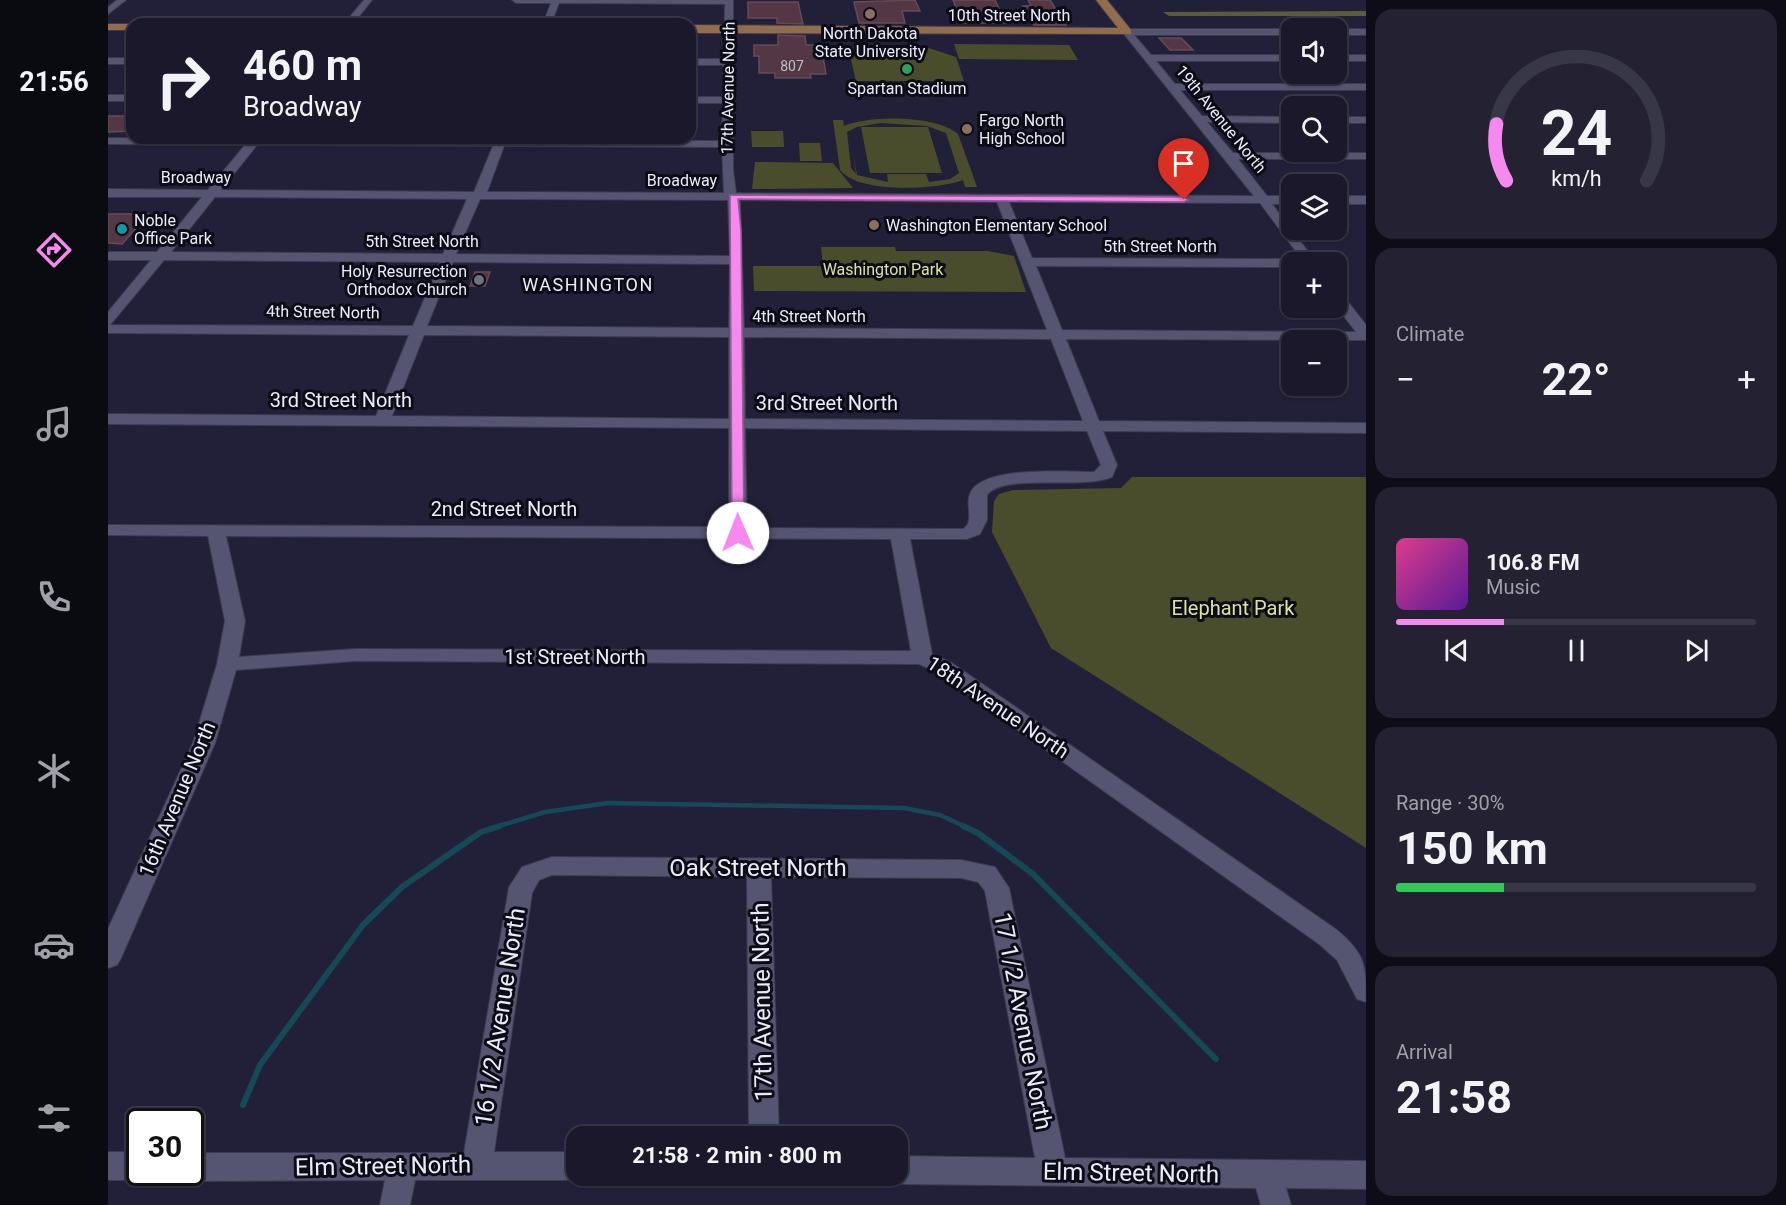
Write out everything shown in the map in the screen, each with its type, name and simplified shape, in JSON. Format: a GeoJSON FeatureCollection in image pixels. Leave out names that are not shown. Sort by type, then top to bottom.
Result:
{"type":"FeatureCollection","features":[{"type":"Feature","properties":{"kind":"main road","name":"19th Avenue North"},"geometry":{"type":"LineString","coordinates":[[1101,0],[1127,32]]}},
{"type":"Feature","properties":{"kind":"main road"},"geometry":{"type":"LineString","coordinates":[[108,27],[126,27]]}},
{"type":"Feature","properties":{"kind":"main road","name":"10th Street North"},"geometry":{"type":"LineString","coordinates":[[696,29],[1127,32]]}},
{"type":"Feature","properties":{"kind":"street"},"geometry":{"type":"LineString","coordinates":[[108,11],[122,0]]}},
{"type":"Feature","properties":{"kind":"street"},"geometry":{"type":"LineString","coordinates":[[353,18],[368,0]]}},
{"type":"Feature","properties":{"kind":"street"},"geometry":{"type":"LineString","coordinates":[[516,0],[729,0]]}},
{"type":"Feature","properties":{"kind":"street"},"geometry":{"type":"LineString","coordinates":[[549,18],[556,0]]}},
{"type":"Feature","properties":{"kind":"street","name":"17th Avenue North"},"geometry":{"type":"LineString","coordinates":[[729,0],[726,169],[729,191],[733,197],[736,260],[738,533]]}},
{"type":"Feature","properties":{"kind":"street","name":"10th Street North"},"geometry":{"type":"LineString","coordinates":[[1127,32],[1281,32]]}},
{"type":"Feature","properties":{"kind":"street","name":"19th Avenue North"},"geometry":{"type":"LineString","coordinates":[[1127,32],[1200,119],[1303,252]]}},
{"type":"Feature","properties":{"kind":"street"},"geometry":{"type":"LineString","coordinates":[[1347,32],[1366,32]]}},
{"type":"Feature","properties":{"kind":"street"},"geometry":{"type":"LineString","coordinates":[[1148,58],[1281,58]]}},
{"type":"Feature","properties":{"kind":"street"},"geometry":{"type":"LineString","coordinates":[[1347,58],[1366,58]]}},
{"type":"Feature","properties":{"kind":"street"},"geometry":{"type":"LineString","coordinates":[[108,61],[126,61]]}},
{"type":"Feature","properties":{"kind":"street"},"geometry":{"type":"LineString","coordinates":[[696,62],[729,62]]}},
{"type":"Feature","properties":{"kind":"street"},"geometry":{"type":"LineString","coordinates":[[1172,87],[1366,87]]}},
{"type":"Feature","properties":{"kind":"street"},"geometry":{"type":"LineString","coordinates":[[108,98],[126,98]]}},
{"type":"Feature","properties":{"kind":"street"},"geometry":{"type":"LineString","coordinates":[[696,100],[727,100]]}},
{"type":"Feature","properties":{"kind":"street"},"geometry":{"type":"LineString","coordinates":[[1200,119],[1281,120]]}},
{"type":"Feature","properties":{"kind":"street"},"geometry":{"type":"LineString","coordinates":[[1347,120],[1366,120]]}},
{"type":"Feature","properties":{"kind":"street"},"geometry":{"type":"LineString","coordinates":[[108,141],[126,141]]}},
{"type":"Feature","properties":{"kind":"street"},"geometry":{"type":"LineString","coordinates":[[108,321],[252,144]]}},
{"type":"Feature","properties":{"kind":"street"},"geometry":{"type":"LineString","coordinates":[[382,421],[449,258],[476,196],[483,189],[500,144]]}},
{"type":"Feature","properties":{"kind":"street"},"geometry":{"type":"LineString","coordinates":[[696,144],[727,144]]}},
{"type":"Feature","properties":{"kind":"street"},"geometry":{"type":"LineString","coordinates":[[1229,156],[1366,156]]}},
{"type":"Feature","properties":{"kind":"street","name":"Broadway"},"geometry":{"type":"LineString","coordinates":[[108,193],[1281,200]]}},
{"type":"Feature","properties":{"kind":"street"},"geometry":{"type":"LineString","coordinates":[[900,536],[960,536],[975,531],[978,525],[978,496],[981,489],[988,484],[1004,480],[1097,477],[1106,473],[1109,465],[1002,199]]}},
{"type":"Feature","properties":{"kind":"street"},"geometry":{"type":"LineString","coordinates":[[1347,200],[1366,200]]}},
{"type":"Feature","properties":{"kind":"street","name":"5th Street North"},"geometry":{"type":"LineString","coordinates":[[108,256],[736,260]]}},
{"type":"Feature","properties":{"kind":"street","name":"5th Street North"},"geometry":{"type":"LineString","coordinates":[[1028,262],[1281,263]]}},
{"type":"Feature","properties":{"kind":"street"},"geometry":{"type":"LineString","coordinates":[[1347,310],[1366,335]]}},
{"type":"Feature","properties":{"kind":"street","name":"4th Street North"},"geometry":{"type":"LineString","coordinates":[[108,329],[737,334],[1366,335]]}},
{"type":"Feature","properties":{"kind":"street","name":"3rd Street North"},"geometry":{"type":"LineString","coordinates":[[108,419],[1366,428]]}},
{"type":"Feature","properties":{"kind":"street","name":"2nd Street North"},"geometry":{"type":"LineString","coordinates":[[108,530],[900,536]]}},
{"type":"Feature","properties":{"kind":"street","name":"16th Avenue North"},"geometry":{"type":"LineString","coordinates":[[108,958],[204,743],[227,664],[235,621],[216,530]]}},
{"type":"Feature","properties":{"kind":"street","name":"18th Avenue North"},"geometry":{"type":"LineString","coordinates":[[900,536],[922,658],[945,668],[1328,937],[1346,953],[1366,991]]}},
{"type":"Feature","properties":{"kind":"street","name":"1st Street North"},"geometry":{"type":"LineString","coordinates":[[227,664],[355,655],[922,658]]}},
{"type":"Feature","properties":{"kind":"street","name":"Oak Street North"},"geometry":{"type":"LineString","coordinates":[[532,872],[552,866],[969,869],[986,874]]}},
{"type":"Feature","properties":{"kind":"street","name":"17th Avenue North"},"geometry":{"type":"LineString","coordinates":[[759,867],[764,1126]]}},
{"type":"Feature","properties":{"kind":"street","name":"16 1/2 Avenue North"},"geometry":{"type":"LineString","coordinates":[[477,1165],[520,893],[522,884],[532,872]]}},
{"type":"Feature","properties":{"kind":"street","name":"17 1/2 Avenue North"},"geometry":{"type":"LineString","coordinates":[[986,874],[997,888],[1053,1172]]}},
{"type":"Feature","properties":{"kind":"street"},"geometry":{"type":"LineString","coordinates":[[108,1166],[126,1166]]}},
{"type":"Feature","properties":{"kind":"street"},"geometry":{"type":"LineString","coordinates":[[395,1205],[403,1166]]}},
{"type":"Feature","properties":{"kind":"street","name":"Elm Street North"},"geometry":{"type":"LineString","coordinates":[[204,1167],[566,1166]]}},
{"type":"Feature","properties":{"kind":"street","name":"Elm Street North"},"geometry":{"type":"LineString","coordinates":[[908,1170],[1366,1175]]}},
{"type":"Feature","properties":{"kind":"street"},"geometry":{"type":"LineString","coordinates":[[1267,1174],[1276,1205]]}},
{"type":"Feature","properties":{"kind":"green space"},"geometry":{"type":"Polygon","coordinates":[[[1366,11],[1366,16],[1169,16],[1163,12],[1366,11]]]}},
{"type":"Feature","properties":{"kind":"green space"},"geometry":{"type":"Polygon","coordinates":[[[954,44],[1069,45],[1078,60],[959,59],[954,44]]]}},
{"type":"Feature","properties":{"kind":"green space","name":"Spartan Stadium"},"geometry":{"type":"Polygon","coordinates":[[[848,47],[926,47],[956,57],[964,81],[856,81],[848,47]]]}},
{"type":"Feature","properties":{"kind":"green space"},"geometry":{"type":"Polygon","coordinates":[[[833,120],[843,120],[844,126],[870,120],[919,120],[935,123],[958,134],[977,187],[965,187],[963,180],[917,188],[880,186],[850,178],[840,170],[833,120]],[[881,123],[857,127],[847,132],[851,168],[856,174],[853,154],[857,175],[888,182],[887,174],[926,174],[929,182],[950,179],[959,173],[946,133],[927,126],[881,123]]]}},
{"type":"Feature","properties":{"kind":"green space"},"geometry":{"type":"Polygon","coordinates":[[[861,127],[928,127],[942,173],[870,173],[861,127]]]}},
{"type":"Feature","properties":{"kind":"green space"},"geometry":{"type":"Polygon","coordinates":[[[751,131],[783,131],[784,147],[752,147],[751,131]]]}},
{"type":"Feature","properties":{"kind":"green space"},"geometry":{"type":"Polygon","coordinates":[[[799,143],[820,143],[822,161],[800,161],[799,143]]]}},
{"type":"Feature","properties":{"kind":"green space"},"geometry":{"type":"Polygon","coordinates":[[[755,162],[833,163],[853,188],[752,189],[755,162]]]}},
{"type":"Feature","properties":{"kind":"green space","name":"Washington Park"},"geometry":{"type":"Polygon","coordinates":[[[821,247],[895,247],[896,251],[988,251],[1014,256],[1026,292],[754,291],[753,266],[823,266],[821,247]]]}},
{"type":"Feature","properties":{"kind":"green space","name":"Elephant Park"},"geometry":{"type":"Polygon","coordinates":[[[1132,477],[1366,477],[1366,848],[1051,648],[992,532],[994,501],[999,494],[1013,490],[1121,488],[1132,477]]]}},
{"type":"Feature","properties":{"kind":"building"},"geometry":{"type":"Polygon","coordinates":[[[915,0],[920,11],[902,11],[905,23],[859,23],[854,2],[915,0]]]}},
{"type":"Feature","properties":{"kind":"building"},"geometry":{"type":"Polygon","coordinates":[[[953,0],[995,0],[1006,23],[962,23],[953,0]]]}},
{"type":"Feature","properties":{"kind":"building"},"geometry":{"type":"Polygon","coordinates":[[[1028,0],[1050,0],[1066,25],[1034,25],[1023,6],[1031,6],[1028,0]]]}},
{"type":"Feature","properties":{"kind":"building"},"geometry":{"type":"Polygon","coordinates":[[[748,2],[798,2],[803,24],[777,23],[777,18],[748,18],[748,2]]]}},
{"type":"Feature","properties":{"kind":"building"},"geometry":{"type":"Polygon","coordinates":[[[778,35],[805,36],[806,45],[821,45],[826,74],[810,74],[811,78],[775,78],[775,73],[759,73],[759,56],[754,56],[754,45],[778,45],[778,35]]]}},
{"type":"Feature","properties":{"kind":"building"},"geometry":{"type":"Polygon","coordinates":[[[1159,38],[1181,38],[1193,50],[1170,50],[1159,38]]]}},
{"type":"Feature","properties":{"kind":"building"},"geometry":{"type":"Polygon","coordinates":[[[108,116],[126,116],[126,131],[108,132],[108,116]]]}},
{"type":"Feature","properties":{"kind":"building","name":"Noble Office Park"},"geometry":{"type":"Polygon","coordinates":[[[108,214],[149,214],[122,244],[108,243],[108,214]]]}},
{"type":"Feature","properties":{"kind":"building","name":"Holy Resurrection Orthodox Church"},"geometry":{"type":"Polygon","coordinates":[[[475,272],[490,272],[485,286],[470,286],[475,272]]]}},
{"type":"Feature","properties":{"kind":"waterway"},"geometry":{"type":"LineString","coordinates":[[496,827],[545,812],[608,803],[904,808],[940,815],[966,827]]}},
{"type":"Feature","properties":{"kind":"waterway"},"geometry":{"type":"LineString","coordinates":[[243,1105],[260,1065],[363,925],[402,887],[481,832],[500,826]]}},
{"type":"Feature","properties":{"kind":"waterway"},"geometry":{"type":"LineString","coordinates":[[963,826],[978,833],[1033,874],[1216,1059]]}},
{"type":"Feature","properties":{"kind":"place","name":"North Dakota State University"},"geometry":{"type":"Point","coordinates":[870,14]}},
{"type":"Feature","properties":{"kind":"place","name":"Spartan Stadium"},"geometry":{"type":"Point","coordinates":[907,69]}},
{"type":"Feature","properties":{"kind":"place","name":"Fargo North High School"},"geometry":{"type":"Point","coordinates":[967,129]}},
{"type":"Feature","properties":{"kind":"place","name":"Washington Elementary School"},"geometry":{"type":"Point","coordinates":[874,225]}},
{"type":"Feature","properties":{"kind":"place","name":"Noble Office Park"},"geometry":{"type":"Point","coordinates":[122,229]}},
{"type":"Feature","properties":{"kind":"place","name":"Holy Resurrection Orthodox Church"},"geometry":{"type":"Point","coordinates":[479,280]}},
{"type":"Feature","properties":{"kind":"district","name":"WASHINGTON"},"geometry":{"type":"Point","coordinates":[588,284]}},
{"type":"Feature","properties":{"kind":"route"},"geometry":{"type":"LineString","coordinates":[[738,533],[737,295],[733,197],[1184,200]]}}]}
